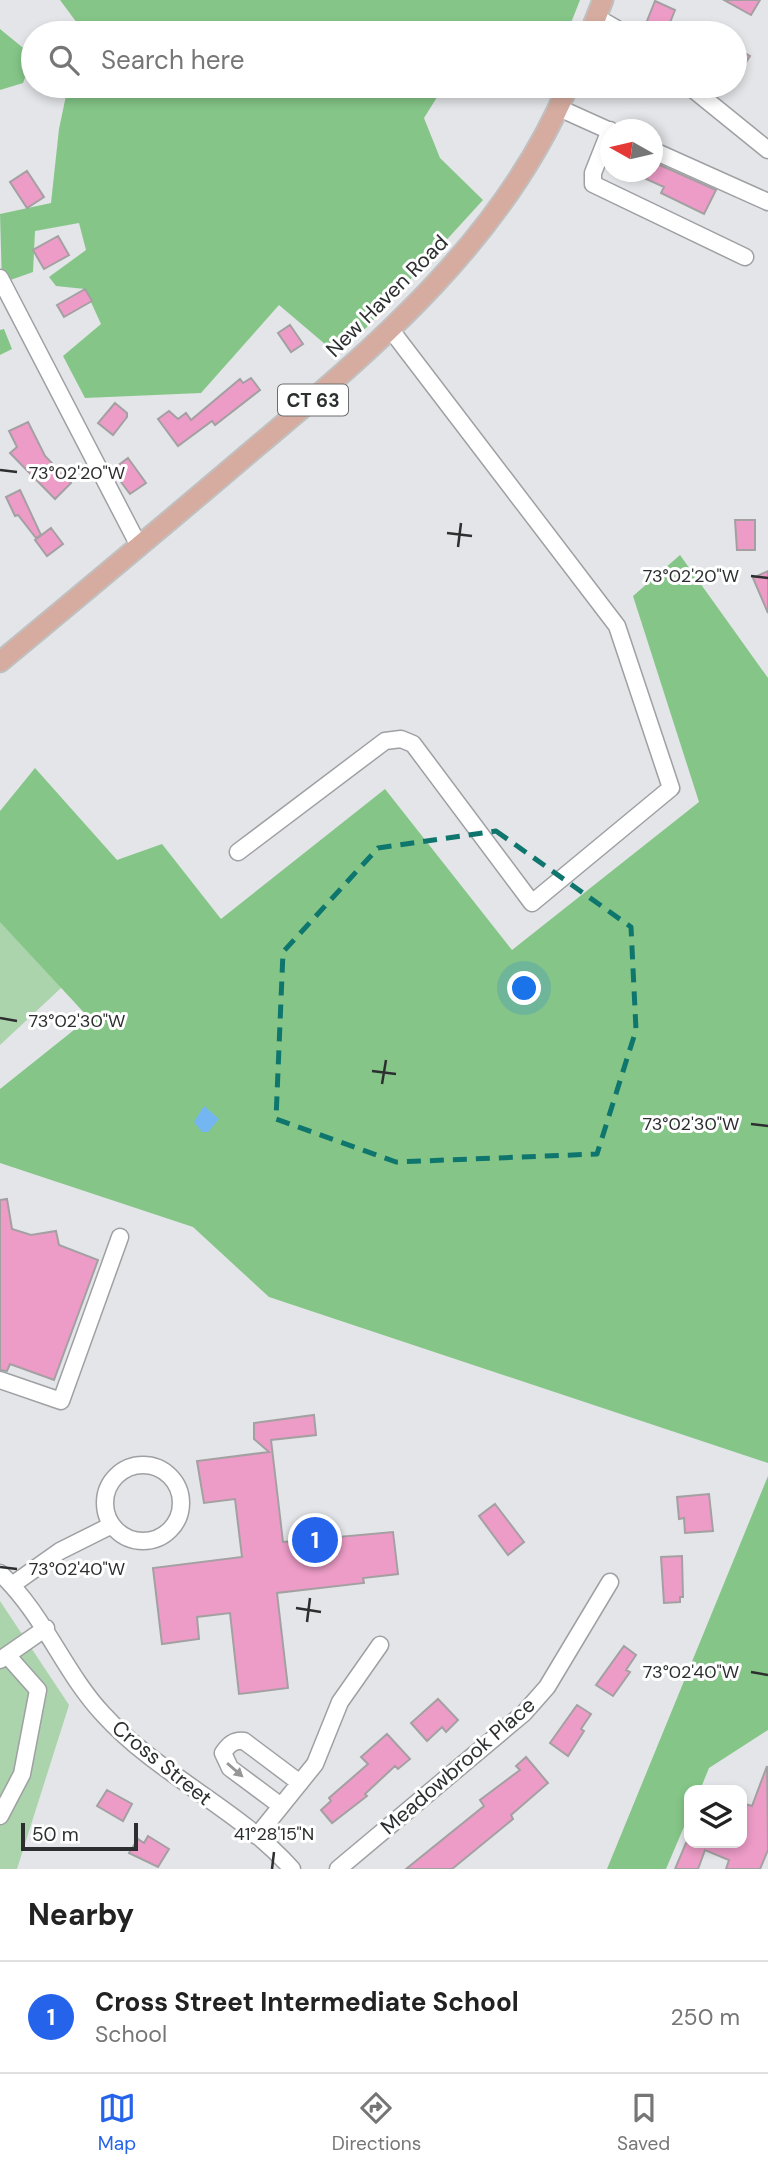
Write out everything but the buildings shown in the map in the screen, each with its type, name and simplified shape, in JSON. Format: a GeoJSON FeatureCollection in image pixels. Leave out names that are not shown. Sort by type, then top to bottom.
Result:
{"type":"FeatureCollection","features":[{"type":"Feature","properties":{"kind":"main road","name":"New Haven Road"},"geometry":{"type":"LineString","coordinates":[[0,662],[391,330],[455,264],[506,198],[563,98]]}},
{"type":"Feature","properties":{"kind":"street"},"geometry":{"type":"LineString","coordinates":[[704,98],[768,150]]}},
{"type":"Feature","properties":{"kind":"street"},"geometry":{"type":"LineString","coordinates":[[559,108],[600,126]]}},
{"type":"Feature","properties":{"kind":"street"},"geometry":{"type":"LineString","coordinates":[[663,155],[768,202]]}},
{"type":"Feature","properties":{"kind":"street"},"geometry":{"type":"LineString","coordinates":[[600,156],[593,173],[593,184],[745,257]]}},
{"type":"Feature","properties":{"kind":"street"},"geometry":{"type":"LineString","coordinates":[[0,278],[139,546]]}},
{"type":"Feature","properties":{"kind":"street"},"geometry":{"type":"LineString","coordinates":[[238,852],[385,741],[401,739],[413,744],[533,903],[671,788],[617,626],[391,330]]}},
{"type":"Feature","properties":{"kind":"street"},"geometry":{"type":"LineString","coordinates":[[0,1380],[61,1401],[120,1237]]}},
{"type":"Feature","properties":{"kind":"street"},"geometry":{"type":"LineString","coordinates":[[136,1465],[161,1469],[171,1477],[180,1500],[174,1523],[166,1532],[156,1539],[131,1539],[111,1525],[104,1501],[114,1477],[136,1465]]}},
{"type":"Feature","properties":{"kind":"street"},"geometry":{"type":"LineString","coordinates":[[12,1585],[60,1550],[111,1525]]}},
{"type":"Feature","properties":{"kind":"street","name":"Cross Street"},"geometry":{"type":"LineString","coordinates":[[0,1573],[46,1628],[87,1694],[122,1734],[190,1789],[257,1836],[292,1869]]}},
{"type":"Feature","properties":{"kind":"street","name":"Meadowbrook Place"},"geometry":{"type":"LineString","coordinates":[[338,1869],[524,1713],[547,1687],[610,1582]]}},
{"type":"Feature","properties":{"kind":"street"},"geometry":{"type":"LineString","coordinates":[[0,1816],[22,1774],[38,1690],[4,1658],[46,1628]]}},
{"type":"Feature","properties":{"kind":"street"},"geometry":{"type":"LineString","coordinates":[[257,1836],[315,1764],[340,1702],[380,1645]]}},
{"type":"Feature","properties":{"kind":"street"},"geometry":{"type":"LineString","coordinates":[[281,1806],[230,1768],[223,1753],[228,1745],[244,1741],[300,1783]]}},
{"type":"Feature","properties":{"kind":"highlighted area"},"geometry":{"type":"Polygon","coordinates":[[[496,831],[631,927],[636,1030],[597,1154],[396,1162],[276,1119],[283,952],[378,848],[496,831]]]}},
{"type":"Feature","properties":{"kind":"green space"},"geometry":{"type":"Polygon","coordinates":[[[60,0],[580,0],[572,21],[76,21],[60,0]]]}},
{"type":"Feature","properties":{"kind":"green space"},"geometry":{"type":"Polygon","coordinates":[[[0,29],[21,46],[21,84],[0,90],[0,29]]]}},
{"type":"Feature","properties":{"kind":"green space"},"geometry":{"type":"Polygon","coordinates":[[[65,98],[436,98],[424,118],[440,158],[483,200],[366,328],[332,350],[279,305],[201,393],[85,398],[63,356],[101,324],[85,289],[56,286],[49,277],[86,250],[79,223],[35,231],[33,272],[2,283],[0,214],[51,203],[59,129],[65,98]]]}},
{"type":"Feature","properties":{"kind":"green space"},"geometry":{"type":"Polygon","coordinates":[[[4,329],[12,349],[0,355],[0,330],[4,329]]]}},
{"type":"Feature","properties":{"kind":"green space"},"geometry":{"type":"Polygon","coordinates":[[[680,555],[768,678],[768,1463],[269,1297],[193,1227],[0,1163],[0,1089],[89,1018],[0,922],[0,811],[35,768],[117,860],[162,844],[221,919],[385,789],[512,950],[699,802],[633,596],[680,555]]]}},
{"type":"Feature","properties":{"kind":"green space"},"geometry":{"type":"Polygon","coordinates":[[[0,909],[76,974],[0,1045],[0,909]]]}},
{"type":"Feature","properties":{"kind":"green space"},"geometry":{"type":"Polygon","coordinates":[[[768,1476],[768,1730],[709,1768],[702,1785],[684,1785],[684,1827],[666,1869],[607,1869],[768,1476]]]}},
{"type":"Feature","properties":{"kind":"green space"},"geometry":{"type":"Polygon","coordinates":[[[0,1601],[69,1705],[17,1869],[0,1869],[0,1601]]]}},
{"type":"Feature","properties":{"kind":"water"},"geometry":{"type":"Polygon","coordinates":[[[204,1106],[219,1119],[208,1132],[202,1132],[194,1122],[204,1106]]]}},
{"type":"Feature","properties":{"kind":"place","name":"Cross Street Intermediate School"},"geometry":{"type":"Point","coordinates":[315,1540]}}]}
